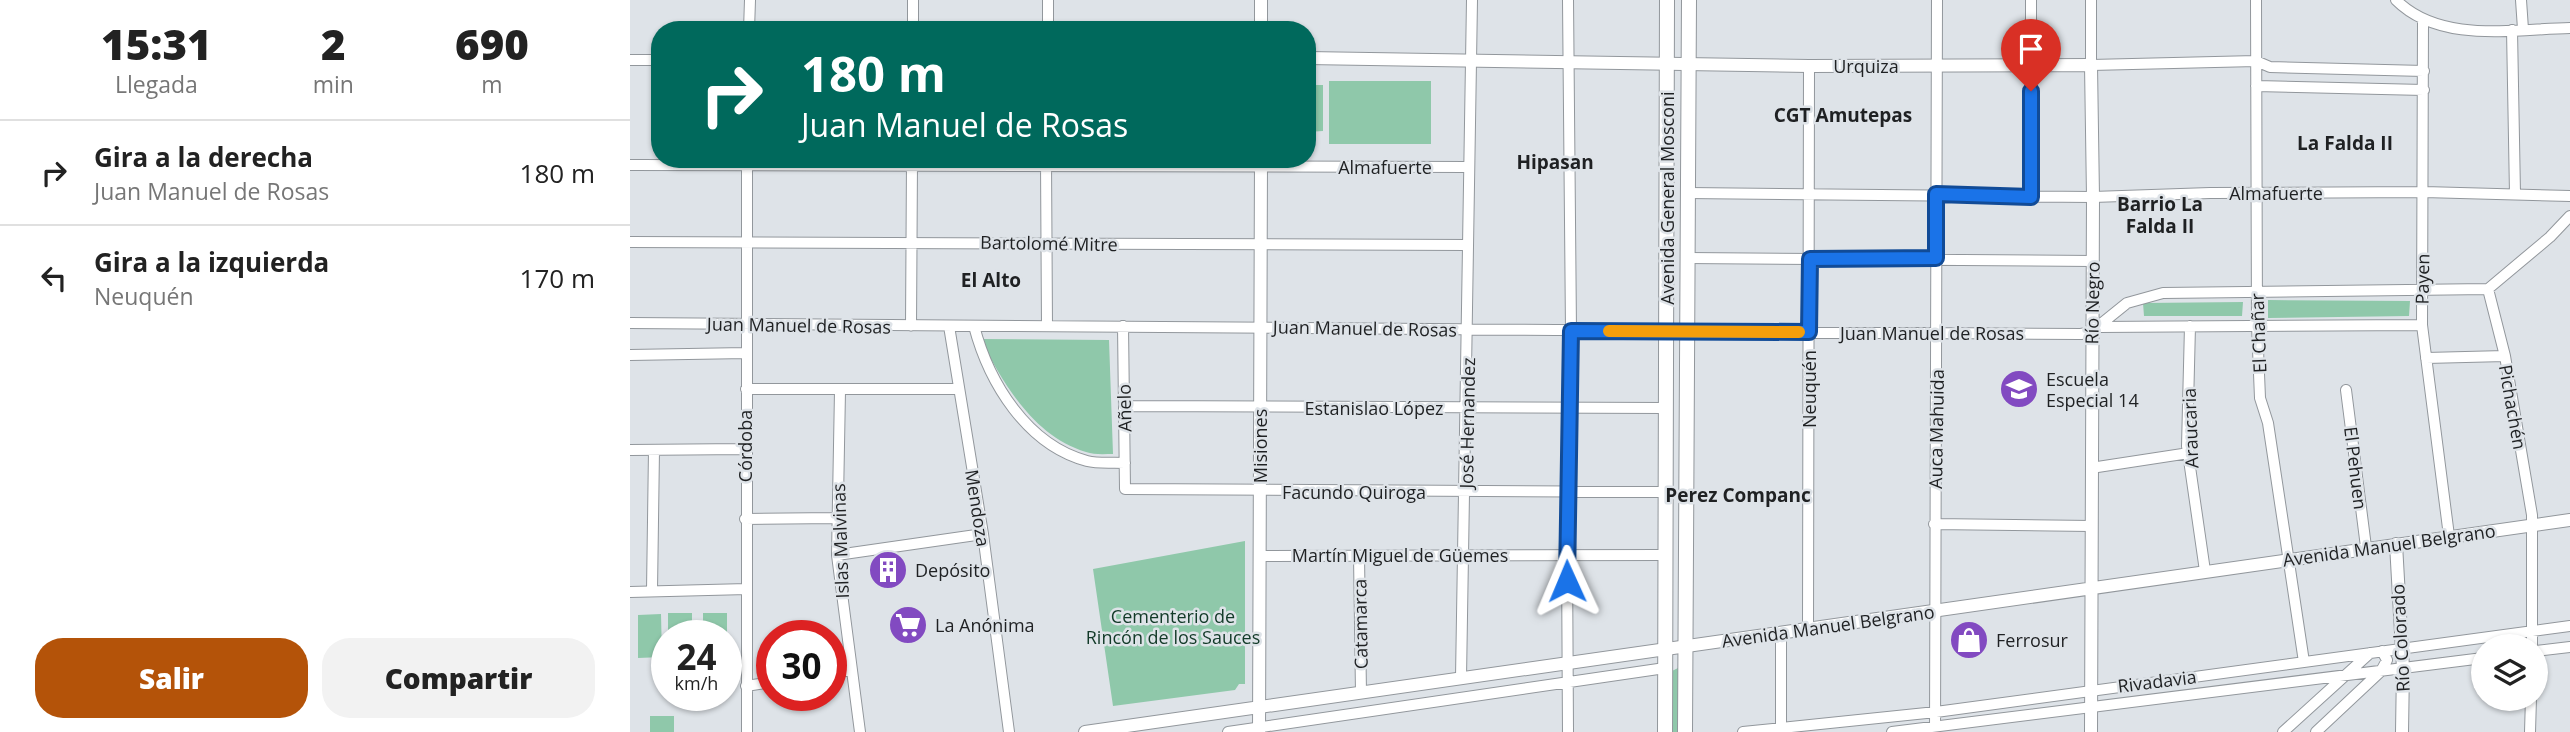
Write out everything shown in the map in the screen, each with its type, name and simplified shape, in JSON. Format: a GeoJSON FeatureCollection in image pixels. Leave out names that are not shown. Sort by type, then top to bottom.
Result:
{"type":"FeatureCollection","features":[{"type":"Feature","properties":{"kind":"main road","name":"Avenida General Mosconi"},"geometry":{"type":"LineString","coordinates":[[1665,732],[1667,0]]}},
{"type":"Feature","properties":{"kind":"main road","name":"Avenida General Mosconi"},"geometry":{"type":"LineString","coordinates":[[1685,732],[1689,0]]}},
{"type":"Feature","properties":{"kind":"street"},"geometry":{"type":"LineString","coordinates":[[749,21],[750,0]]}},
{"type":"Feature","properties":{"kind":"street"},"geometry":{"type":"LineString","coordinates":[[913,21],[914,0]]}},
{"type":"Feature","properties":{"kind":"street"},"geometry":{"type":"LineString","coordinates":[[1048,0],[1048,21]]}},
{"type":"Feature","properties":{"kind":"street"},"geometry":{"type":"LineString","coordinates":[[1261,0],[1261,21]]}},
{"type":"Feature","properties":{"kind":"street","name":"José Hernandez"},"geometry":{"type":"LineString","coordinates":[[1461,678],[1472,0]]}},
{"type":"Feature","properties":{"kind":"street"},"geometry":{"type":"LineString","coordinates":[[1568,0],[1571,331],[1567,554],[1568,732]]}},
{"type":"Feature","properties":{"kind":"street","name":"Auca Mahuida"},"geometry":{"type":"LineString","coordinates":[[1936,729],[1934,524],[1937,0]]}},
{"type":"Feature","properties":{"kind":"street"},"geometry":{"type":"LineString","coordinates":[[2031,0],[2031,197]]}},
{"type":"Feature","properties":{"kind":"street","name":"Río Negro"},"geometry":{"type":"LineString","coordinates":[[2091,0],[2095,330],[2091,468],[2091,732]]}},
{"type":"Feature","properties":{"kind":"street","name":"El Chañar"},"geometry":{"type":"LineString","coordinates":[[2256,0],[2256,293],[2260,398],[2268,423],[2304,662]]}},
{"type":"Feature","properties":{"kind":"street"},"geometry":{"type":"LineString","coordinates":[[2396,0],[2423,20],[2471,30],[2570,28]]}},
{"type":"Feature","properties":{"kind":"street"},"geometry":{"type":"LineString","coordinates":[[2515,194],[2517,29],[2521,0]]}},
{"type":"Feature","properties":{"kind":"street","name":"Payen"},"geometry":{"type":"LineString","coordinates":[[2423,20],[2422,325],[2449,536]]}},
{"type":"Feature","properties":{"kind":"street","name":"Urquiza"},"geometry":{"type":"LineString","coordinates":[[1316,58],[1809,66],[2091,65],[2256,61],[2270,67],[2424,71]]}},
{"type":"Feature","properties":{"kind":"street"},"geometry":{"type":"LineString","coordinates":[[630,60],[651,60]]}},
{"type":"Feature","properties":{"kind":"street","name":"Neuquén"},"geometry":{"type":"LineString","coordinates":[[1808,629],[1809,66]]}},
{"type":"Feature","properties":{"kind":"street"},"geometry":{"type":"LineString","coordinates":[[2256,86],[2424,90]]}},
{"type":"Feature","properties":{"kind":"street","name":"Almafuerte"},"geometry":{"type":"LineString","coordinates":[[1316,163],[1469,167]]}},
{"type":"Feature","properties":{"kind":"street","name":"Almafuerte"},"geometry":{"type":"LineString","coordinates":[[630,164],[651,164]]}},
{"type":"Feature","properties":{"kind":"street","name":"Córdoba"},"geometry":{"type":"LineString","coordinates":[[747,168],[747,732]]}},
{"type":"Feature","properties":{"kind":"street"},"geometry":{"type":"LineString","coordinates":[[911,326],[912,168]]}},
{"type":"Feature","properties":{"kind":"street"},"geometry":{"type":"LineString","coordinates":[[1046,168],[1047,326]]}},
{"type":"Feature","properties":{"kind":"street","name":"Misiones"},"geometry":{"type":"LineString","coordinates":[[1259,730],[1261,168]]}},
{"type":"Feature","properties":{"kind":"street","name":"Almafuerte"},"geometry":{"type":"LineString","coordinates":[[1688,193],[2093,197],[2424,192],[2570,196]]}},
{"type":"Feature","properties":{"kind":"street"},"geometry":{"type":"LineString","coordinates":[[2095,330],[2127,303],[2146,296],[2488,289],[2550,237],[2570,216]]}},
{"type":"Feature","properties":{"kind":"street","name":"Bartolomé Mitre"},"geometry":{"type":"LineString","coordinates":[[630,242],[912,240],[1047,244],[1468,245]]}},
{"type":"Feature","properties":{"kind":"street"},"geometry":{"type":"LineString","coordinates":[[1688,258],[2093,261]]}},
{"type":"Feature","properties":{"kind":"street","name":"Pichachén"},"geometry":{"type":"LineString","coordinates":[[2488,289],[2505,356],[2533,525],[2532,634]]}},
{"type":"Feature","properties":{"kind":"street","name":"Juan Manuel de Rosas"},"geometry":{"type":"LineString","coordinates":[[630,323],[1260,326],[1666,332],[2422,325]]}},
{"type":"Feature","properties":{"kind":"street","name":"Mendoza"},"geometry":{"type":"LineString","coordinates":[[949,326],[983,534],[1009,732]]}},
{"type":"Feature","properties":{"kind":"street"},"geometry":{"type":"LineString","coordinates":[[974,326],[995,379],[1029,427],[1064,451],[1085,460],[1125,463]]}},
{"type":"Feature","properties":{"kind":"street","name":"Añelo"},"geometry":{"type":"LineString","coordinates":[[1123,326],[1125,489]]}},
{"type":"Feature","properties":{"kind":"street","name":"Araucaria"},"geometry":{"type":"LineString","coordinates":[[2190,326],[2189,453],[2205,570]]}},
{"type":"Feature","properties":{"kind":"street"},"geometry":{"type":"LineString","coordinates":[[630,355],[746,353]]}},
{"type":"Feature","properties":{"kind":"street"},"geometry":{"type":"LineString","coordinates":[[2426,358],[2505,356]]}},
{"type":"Feature","properties":{"kind":"street"},"geometry":{"type":"LineString","coordinates":[[746,389],[958,389]]}},
{"type":"Feature","properties":{"kind":"street","name":"El Pehuen"},"geometry":{"type":"LineString","coordinates":[[2346,390],[2366,547]]}},
{"type":"Feature","properties":{"kind":"street","name":"Islas Malvinas"},"geometry":{"type":"LineString","coordinates":[[840,391],[837,555],[860,732]]}},
{"type":"Feature","properties":{"kind":"street","name":"Estanislao López"},"geometry":{"type":"LineString","coordinates":[[1124,406],[1666,408]]}},
{"type":"Feature","properties":{"kind":"street"},"geometry":{"type":"LineString","coordinates":[[630,450],[746,449]]}},
{"type":"Feature","properties":{"kind":"street"},"geometry":{"type":"LineString","coordinates":[[652,591],[653,450]]}},
{"type":"Feature","properties":{"kind":"street"},"geometry":{"type":"LineString","coordinates":[[2091,468],[2189,453]]}},
{"type":"Feature","properties":{"kind":"street","name":"Facundo Quiroga"},"geometry":{"type":"LineString","coordinates":[[1125,489],[1260,492],[1666,492]]}},
{"type":"Feature","properties":{"kind":"street"},"geometry":{"type":"LineString","coordinates":[[745,519],[836,518]]}},
{"type":"Feature","properties":{"kind":"street","name":"Avenida Manuel Belgrano"},"geometry":{"type":"LineString","coordinates":[[1085,732],[2366,547],[2570,520]]}},
{"type":"Feature","properties":{"kind":"street"},"geometry":{"type":"LineString","coordinates":[[1934,524],[2091,526]]}},
{"type":"Feature","properties":{"kind":"street"},"geometry":{"type":"LineString","coordinates":[[837,555],[983,534]]}},
{"type":"Feature","properties":{"kind":"street","name":"Río Colorado"},"geometry":{"type":"LineString","coordinates":[[2396,544],[2403,668],[2402,732]]}},
{"type":"Feature","properties":{"kind":"street","name":"Martín Miguel de Güemes"},"geometry":{"type":"LineString","coordinates":[[1260,556],[1665,555]]}},
{"type":"Feature","properties":{"kind":"street","name":"Catamarca"},"geometry":{"type":"LineString","coordinates":[[1359,556],[1361,693]]}},
{"type":"Feature","properties":{"kind":"street"},"geometry":{"type":"LineString","coordinates":[[630,592],[747,589]]}},
{"type":"Feature","properties":{"kind":"street","name":"Rivadavia"},"geometry":{"type":"LineString","coordinates":[[1743,732],[1936,712],[2570,626]]}},
{"type":"Feature","properties":{"kind":"street"},"geometry":{"type":"LineString","coordinates":[[1781,632],[1781,730]]}},
{"type":"Feature","properties":{"kind":"street"},"geometry":{"type":"LineString","coordinates":[[2548,650],[2570,647]]}},
{"type":"Feature","properties":{"kind":"street"},"geometry":{"type":"LineString","coordinates":[[2316,732],[2381,671],[2386,660],[2382,651]]}},
{"type":"Feature","properties":{"kind":"street"},"geometry":{"type":"LineString","coordinates":[[2283,732],[2370,653]]}},
{"type":"Feature","properties":{"kind":"street","name":"Rivadavia"},"geometry":{"type":"LineString","coordinates":[[1892,732],[1936,729],[2471,660]]}},
{"type":"Feature","properties":{"kind":"street"},"geometry":{"type":"LineString","coordinates":[[1228,732],[1259,730],[1665,668]]}},
{"type":"Feature","properties":{"kind":"street"},"geometry":{"type":"LineString","coordinates":[[847,671],[851,670]]}},
{"type":"Feature","properties":{"kind":"street"},"geometry":{"type":"LineString","coordinates":[[747,686],[756,685]]}},
{"type":"Feature","properties":{"kind":"street"},"geometry":{"type":"LineString","coordinates":[[2530,711],[2530,732]]}},
{"type":"Feature","properties":{"kind":"green space"},"geometry":{"type":"Polygon","coordinates":[[[1329,81],[1431,81],[1431,144],[1329,144],[1329,81]]]}},
{"type":"Feature","properties":{"kind":"green space"},"geometry":{"type":"Polygon","coordinates":[[[1316,85],[1323,85],[1323,131],[1316,131],[1316,85]]]}},
{"type":"Feature","properties":{"kind":"green space"},"geometry":{"type":"Polygon","coordinates":[[[2268,300],[2410,301],[2409,316],[2268,318],[2268,300]]]}},
{"type":"Feature","properties":{"kind":"green space"},"geometry":{"type":"Polygon","coordinates":[[[2243,302],[2242,316],[2144,316],[2143,303],[2243,302]]]}},
{"type":"Feature","properties":{"kind":"green space"},"geometry":{"type":"Polygon","coordinates":[[[980,339],[1109,340],[1113,454],[1089,453],[1050,434],[1035,421],[1010,390],[980,339]]]}},
{"type":"Feature","properties":{"kind":"green space","name":"Cementerio de Rincón de los Sauces"},"geometry":{"type":"Polygon","coordinates":[[[1245,541],[1245,684],[1239,684],[1235,690],[1113,706],[1093,569],[1245,541]]]}},
{"type":"Feature","properties":{"kind":"green space"},"geometry":{"type":"Polygon","coordinates":[[[668,613],[692,613],[692,620],[668,620],[668,613]]]}},
{"type":"Feature","properties":{"kind":"green space"},"geometry":{"type":"Polygon","coordinates":[[[703,613],[727,613],[727,620],[703,620],[703,613]]]}},
{"type":"Feature","properties":{"kind":"green space"},"geometry":{"type":"Polygon","coordinates":[[[661,614],[661,620],[651,620],[651,657],[638,658],[638,615],[661,614]]]}},
{"type":"Feature","properties":{"kind":"green space"},"geometry":{"type":"Polygon","coordinates":[[[1678,668],[1679,732],[1668,732],[1668,673],[1678,668]]]}},
{"type":"Feature","properties":{"kind":"green space"},"geometry":{"type":"Polygon","coordinates":[[[650,716],[674,716],[674,732],[650,732],[650,716]]]}},
{"type":"Feature","properties":{"kind":"slow traffic"},"geometry":{"type":"LineString","coordinates":[[1609,331],[1799,332]]}},
{"type":"Feature","properties":{"kind":"place","name":"Escuela Especial 14"},"geometry":{"type":"Point","coordinates":[2019,389]}},
{"type":"Feature","properties":{"kind":"place","name":"Depósito"},"geometry":{"type":"Point","coordinates":[888,570]}},
{"type":"Feature","properties":{"kind":"place","name":"La Anónima"},"geometry":{"type":"Point","coordinates":[908,625]}},
{"type":"Feature","properties":{"kind":"place","name":"Ferrosur"},"geometry":{"type":"Point","coordinates":[1969,640]}},
{"type":"Feature","properties":{"kind":"district","name":"CGT Amutepas"},"geometry":{"type":"Point","coordinates":[1843,115]}},
{"type":"Feature","properties":{"kind":"district","name":"La Falda II"},"geometry":{"type":"Point","coordinates":[2345,143]}},
{"type":"Feature","properties":{"kind":"district","name":"Hipasan"},"geometry":{"type":"Point","coordinates":[1555,162]}},
{"type":"Feature","properties":{"kind":"district","name":"Barrio La Falda II"},"geometry":{"type":"Point","coordinates":[2160,215]}},
{"type":"Feature","properties":{"kind":"district","name":"El Alto"},"geometry":{"type":"Point","coordinates":[991,280]}},
{"type":"Feature","properties":{"kind":"district","name":"Perez Companc"},"geometry":{"type":"Point","coordinates":[1738,495]}},
{"type":"Feature","properties":{"kind":"route"},"geometry":{"type":"LineString","coordinates":[[1567,581],[1571,331],[1809,332],[1810,259],[1936,258],[1936,194],[2031,197],[2031,91]]}}]}
